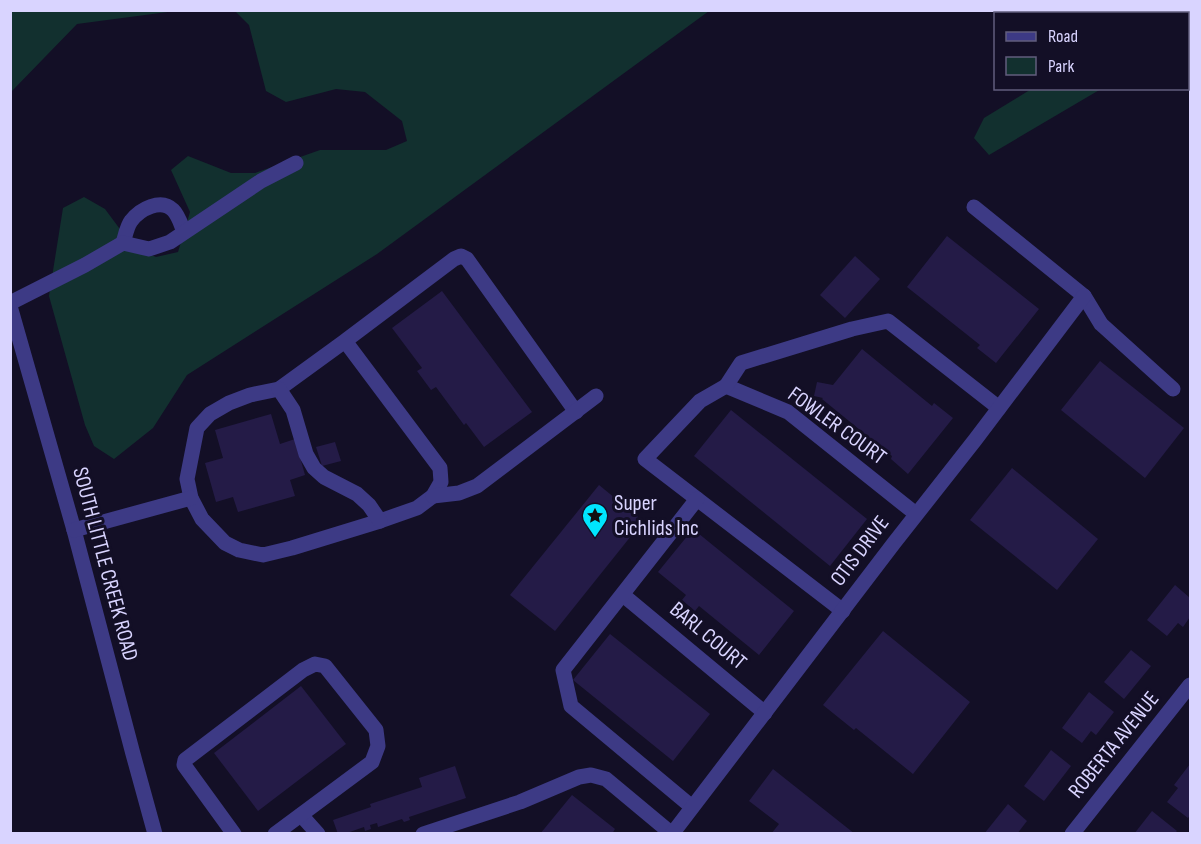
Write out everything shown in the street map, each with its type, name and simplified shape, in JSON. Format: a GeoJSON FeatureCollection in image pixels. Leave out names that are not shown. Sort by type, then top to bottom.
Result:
{"type":"FeatureCollection","features":[{"type":"Feature","properties":{"kind":"street"},"geometry":{"type":"LineString","coordinates":[[123,243],[149,249],[170,242],[261,181],[296,163]]}},
{"type":"Feature","properties":{"kind":"street"},"geometry":{"type":"LineString","coordinates":[[11,309],[123,243],[130,222],[147,208],[162,204],[173,210],[184,232]]}},
{"type":"Feature","properties":{"kind":"street"},"geometry":{"type":"LineString","coordinates":[[974,207],[1084,296],[1101,324],[1173,389]]}},
{"type":"Feature","properties":{"kind":"street"},"geometry":{"type":"LineString","coordinates":[[345,341],[440,468],[441,482],[433,496],[417,508],[380,522],[262,555],[239,550],[225,543],[202,519],[191,498],[187,479],[196,428],[210,414],[229,403],[250,394],[279,389],[461,256],[467,259],[576,411]]}},
{"type":"Feature","properties":{"kind":"street","name":"OTIS DRIVE"},"geometry":{"type":"LineString","coordinates":[[672,834],[1084,296]]}},
{"type":"Feature","properties":{"kind":"street","name":"SOUTH LITTLE CREEK ROAD"},"geometry":{"type":"LineString","coordinates":[[11,309],[74,530],[156,834]]}},
{"type":"Feature","properties":{"kind":"street"},"geometry":{"type":"LineString","coordinates":[[843,611],[645,459],[700,401],[726,386],[741,363],[852,329],[888,321],[999,408]]}},
{"type":"Feature","properties":{"kind":"street","name":"FOWLER COURT"},"geometry":{"type":"LineString","coordinates":[[726,386],[788,412],[916,514]]}},
{"type":"Feature","properties":{"kind":"street"},"geometry":{"type":"LineString","coordinates":[[279,389],[292,410],[306,454],[314,468],[324,477],[357,494],[369,505],[380,522]]}},
{"type":"Feature","properties":{"kind":"street"},"geometry":{"type":"LineString","coordinates":[[433,496],[459,493],[477,486],[596,396]]}},
{"type":"Feature","properties":{"kind":"street"},"geometry":{"type":"LineString","coordinates":[[74,530],[191,498]]}},
{"type":"Feature","properties":{"kind":"street"},"geometry":{"type":"LineString","coordinates":[[692,807],[571,706],[563,670],[697,499]]}},
{"type":"Feature","properties":{"kind":"street","name":"BARL COURT"},"geometry":{"type":"LineString","coordinates":[[623,595],[765,712]]}},
{"type":"Feature","properties":{"kind":"street"},"geometry":{"type":"LineString","coordinates":[[234,834],[184,765],[185,760],[303,670],[315,664],[325,666],[376,730],[378,747],[372,762],[275,834]]}},
{"type":"Feature","properties":{"kind":"street","name":"ROBERTA AVENUE"},"geometry":{"type":"LineString","coordinates":[[1072,834],[1191,685]]}},
{"type":"Feature","properties":{"kind":"street"},"geometry":{"type":"LineString","coordinates":[[423,834],[520,802],[579,777],[591,775],[606,779],[672,834]]}},
{"type":"Feature","properties":{"kind":"street"},"geometry":{"type":"LineString","coordinates":[[302,815],[318,834]]}},
{"type":"Feature","properties":{"kind":"green space"},"geometry":{"type":"Polygon","coordinates":[[[11,10],[175,11],[77,24],[11,92],[11,10]]]}},
{"type":"Feature","properties":{"kind":"green space"},"geometry":{"type":"Polygon","coordinates":[[[235,11],[709,11],[377,254],[187,375],[153,428],[114,459],[94,446],[85,425],[49,296],[63,208],[84,197],[105,209],[134,248],[156,257],[178,252],[190,212],[171,170],[188,156],[231,173],[255,173],[320,150],[386,150],[407,141],[402,121],[365,92],[336,89],[286,102],[266,91],[249,25],[235,11]]]}},
{"type":"Feature","properties":{"kind":"green space"},"geometry":{"type":"Polygon","coordinates":[[[1190,11],[1190,35],[1189,12],[1136,12],[1190,11]]]}},
{"type":"Feature","properties":{"kind":"green space"},"geometry":{"type":"Polygon","coordinates":[[[1030,90],[1099,90],[989,155],[974,138],[984,118],[1030,90]]]}},
{"type":"Feature","properties":{"kind":"building"},"geometry":{"type":"Polygon","coordinates":[[[947,236],[1039,309],[996,363],[977,348],[980,345],[907,287],[947,236]]]}},
{"type":"Feature","properties":{"kind":"building"},"geometry":{"type":"Polygon","coordinates":[[[855,256],[880,279],[845,318],[820,295],[855,256]]]}},
{"type":"Feature","properties":{"kind":"building"},"geometry":{"type":"Polygon","coordinates":[[[442,291],[532,412],[484,447],[466,423],[464,425],[436,387],[431,390],[417,371],[422,368],[392,328],[442,291]]]}},
{"type":"Feature","properties":{"kind":"building"},"geometry":{"type":"Polygon","coordinates":[[[862,349],[932,406],[934,403],[953,418],[908,474],[891,459],[892,456],[823,398],[814,396],[817,382],[833,385],[862,349]]]}},
{"type":"Feature","properties":{"kind":"building"},"geometry":{"type":"Polygon","coordinates":[[[1100,361],[1184,428],[1145,478],[1061,410],[1100,361]]]}},
{"type":"Feature","properties":{"kind":"building"},"geometry":{"type":"Polygon","coordinates":[[[731,410],[867,519],[830,566],[694,456],[731,410]]]}},
{"type":"Feature","properties":{"kind":"building"},"geometry":{"type":"Polygon","coordinates":[[[271,414],[280,444],[295,439],[305,475],[290,480],[295,496],[238,512],[233,497],[216,502],[205,463],[223,458],[215,430],[271,414]]]}},
{"type":"Feature","properties":{"kind":"building"},"geometry":{"type":"Polygon","coordinates":[[[335,442],[341,461],[322,466],[316,447],[335,442]]]}},
{"type":"Feature","properties":{"kind":"building"},"geometry":{"type":"Polygon","coordinates":[[[1012,468],[1098,539],[1057,590],[970,520],[1012,468]]]}},
{"type":"Feature","properties":{"kind":"building"},"geometry":{"type":"Polygon","coordinates":[[[599,485],[643,521],[555,631],[510,595],[599,485]]]}},
{"type":"Feature","properties":{"kind":"building"},"geometry":{"type":"Polygon","coordinates":[[[693,529],[794,611],[759,655],[699,606],[695,611],[682,600],[686,595],[658,572],[693,529]]]}},
{"type":"Feature","properties":{"kind":"building"},"geometry":{"type":"Polygon","coordinates":[[[1175,585],[1190,598],[1190,617],[1183,627],[1178,623],[1167,636],[1147,620],[1175,585]]]}},
{"type":"Feature","properties":{"kind":"building"},"geometry":{"type":"Polygon","coordinates":[[[883,631],[970,702],[913,774],[856,728],[854,730],[823,705],[883,631]]]}},
{"type":"Feature","properties":{"kind":"building"},"geometry":{"type":"Polygon","coordinates":[[[610,634],[710,714],[673,761],[573,680],[610,634]]]}},
{"type":"Feature","properties":{"kind":"building"},"geometry":{"type":"Polygon","coordinates":[[[1131,650],[1151,666],[1124,699],[1104,682],[1131,650]]]}},
{"type":"Feature","properties":{"kind":"building"},"geometry":{"type":"Polygon","coordinates":[[[301,686],[346,744],[258,811],[214,753],[301,686]]]}},
{"type":"Feature","properties":{"kind":"building"},"geometry":{"type":"Polygon","coordinates":[[[1089,692],[1114,712],[1096,735],[1091,731],[1082,743],[1062,728],[1089,692]]]}},
{"type":"Feature","properties":{"kind":"building"},"geometry":{"type":"Polygon","coordinates":[[[1051,750],[1071,766],[1044,801],[1024,786],[1051,750]]]}},
{"type":"Feature","properties":{"kind":"building"},"geometry":{"type":"Polygon","coordinates":[[[1190,764],[1190,815],[1188,818],[1167,802],[1178,788],[1174,785],[1190,764]]]}},
{"type":"Feature","properties":{"kind":"building"},"geometry":{"type":"Polygon","coordinates":[[[455,766],[466,798],[409,817],[410,820],[404,822],[402,819],[378,827],[377,823],[370,825],[371,829],[365,831],[364,827],[338,834],[333,820],[371,807],[370,804],[422,787],[419,778],[455,766]]]}},
{"type":"Feature","properties":{"kind":"building"},"geometry":{"type":"Polygon","coordinates":[[[773,769],[855,834],[771,834],[779,824],[749,801],[773,769]]]}},
{"type":"Feature","properties":{"kind":"building"},"geometry":{"type":"Polygon","coordinates":[[[572,795],[615,829],[612,834],[540,834],[572,795]]]}},
{"type":"Feature","properties":{"kind":"building"},"geometry":{"type":"Polygon","coordinates":[[[1008,804],[1027,821],[1017,834],[984,834],[1008,804]]]}},
{"type":"Feature","properties":{"kind":"building"},"geometry":{"type":"Polygon","coordinates":[[[1152,811],[1177,831],[1174,834],[1134,834],[1152,811]]]}},
{"type":"Feature","properties":{"kind":"place","name":"Super Cichlids Inc"},"geometry":{"type":"Point","coordinates":[595,539]}}]}
